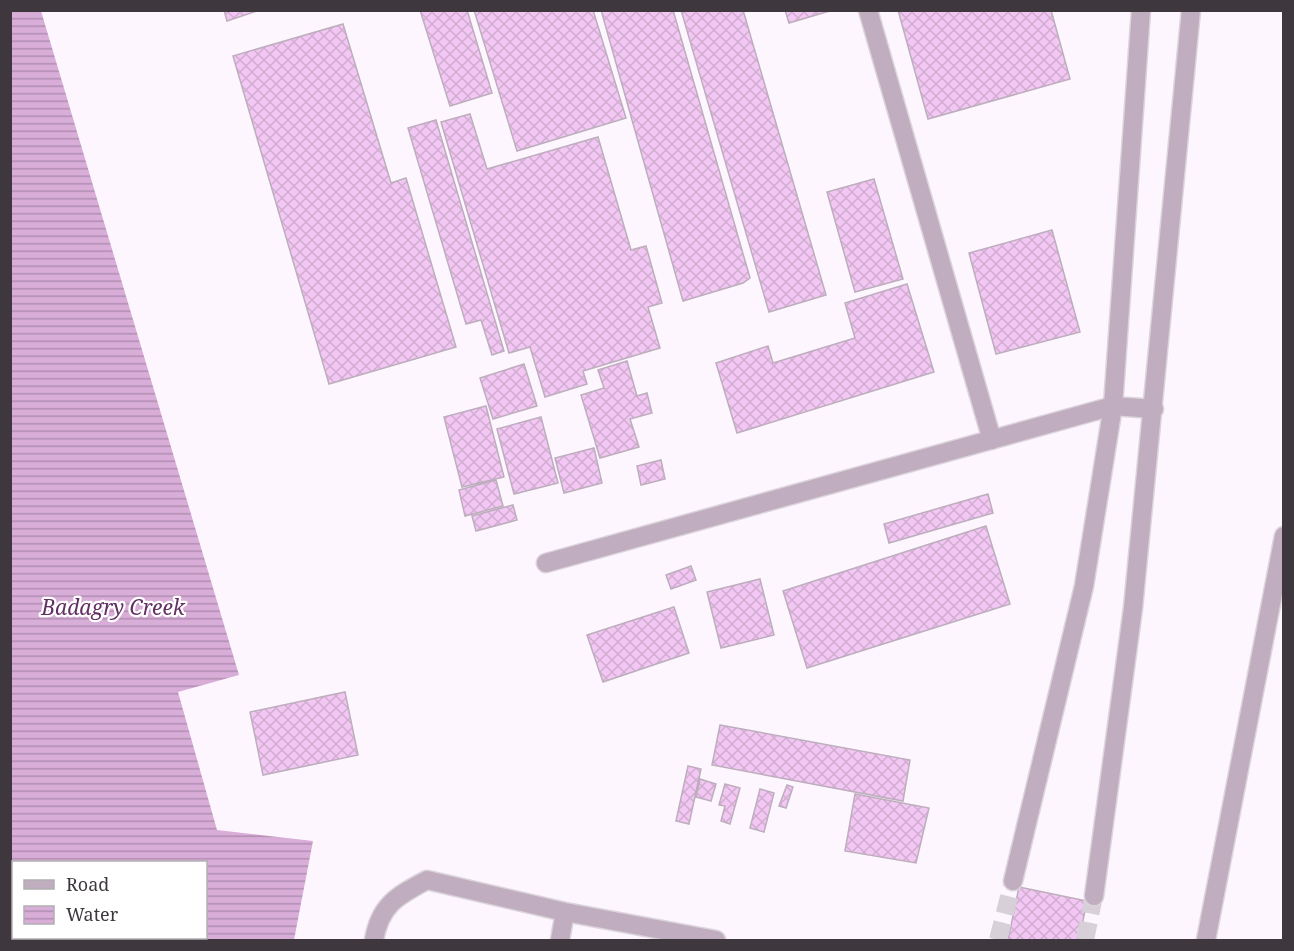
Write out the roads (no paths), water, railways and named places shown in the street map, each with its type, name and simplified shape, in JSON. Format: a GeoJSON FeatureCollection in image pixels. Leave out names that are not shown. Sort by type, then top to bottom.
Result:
{"type":"FeatureCollection","features":[{"type":"Feature","properties":{"kind":"street"},"geometry":{"type":"LineString","coordinates":[[868,10],[992,440]]}},
{"type":"Feature","properties":{"kind":"street"},"geometry":{"type":"LineString","coordinates":[[1013,881],[1084,586],[1113,405],[1141,10]]}},
{"type":"Feature","properties":{"kind":"street"},"geometry":{"type":"LineString","coordinates":[[1094,896],[1133,608],[1191,10]]}},
{"type":"Feature","properties":{"kind":"street"},"geometry":{"type":"LineString","coordinates":[[546,563],[1113,405],[1154,409]]}},
{"type":"Feature","properties":{"kind":"street"},"geometry":{"type":"LineString","coordinates":[[1206,940],[1284,536]]}},
{"type":"Feature","properties":{"kind":"street"},"geometry":{"type":"LineString","coordinates":[[374,940],[378,919],[402,894],[427,880],[565,912],[716,940]]}},
{"type":"Feature","properties":{"kind":"street"},"geometry":{"type":"LineString","coordinates":[[560,940],[565,912]]}},
{"type":"Feature","properties":{"kind":"water","name":"Badagry Creek"},"geometry":{"type":"Polygon","coordinates":[[[10,11],[41,11],[239,675],[178,692],[217,830],[313,841],[294,940],[11,940],[10,11]]]}},
{"type":"Feature","properties":{"kind":"tunnel"},"geometry":{"type":"LineString","coordinates":[[998,940],[1013,881]]}},
{"type":"Feature","properties":{"kind":"tunnel"},"geometry":{"type":"LineString","coordinates":[[1085,940],[1094,896]]}}]}
